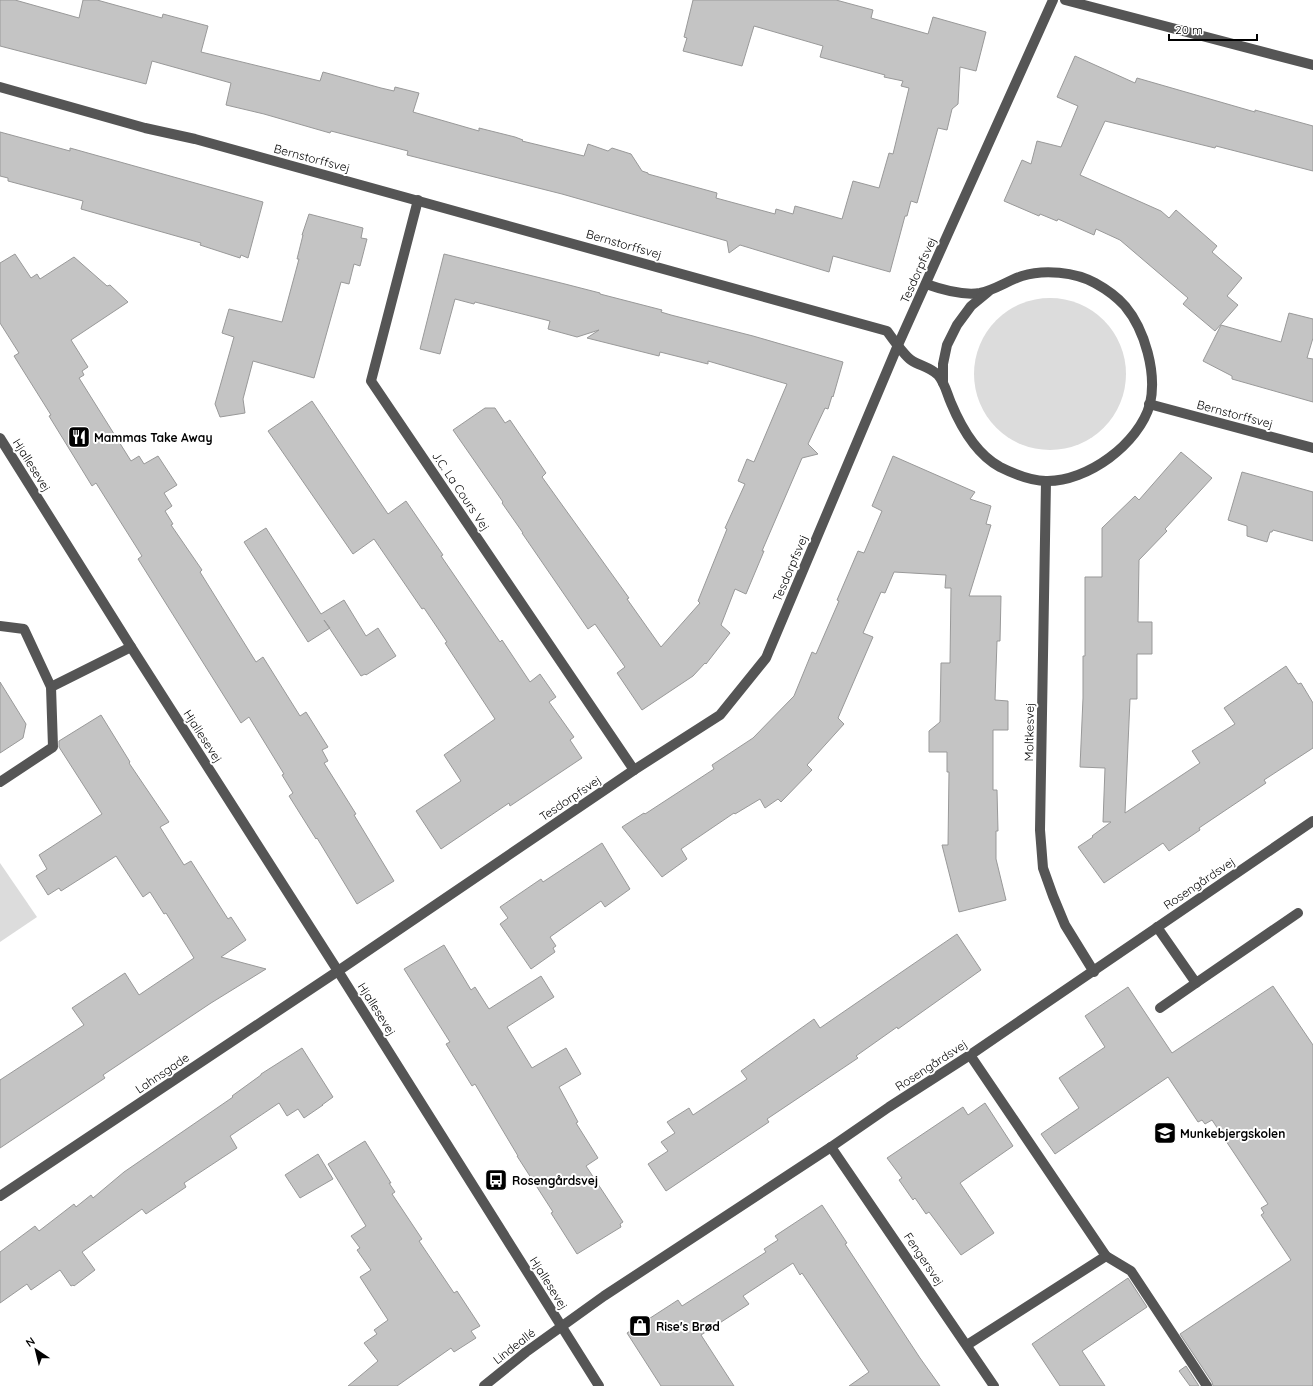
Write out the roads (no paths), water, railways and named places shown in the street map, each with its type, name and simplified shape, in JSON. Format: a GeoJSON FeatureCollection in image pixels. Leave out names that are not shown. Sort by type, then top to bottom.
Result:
{"type":"FeatureCollection","features":[{"type":"Feature","properties":{"kind":"street","name":"Tesdorpfsvej"},"geometry":{"type":"LineString","coordinates":[[338,971],[634,770],[720,715],[766,658],[898,344],[1054,0]]}},
{"type":"Feature","properties":{"kind":"street"},"geometry":{"type":"LineString","coordinates":[[1065,0],[1313,65]]}},
{"type":"Feature","properties":{"kind":"street","name":"Bernstorffsvej"},"geometry":{"type":"LineString","coordinates":[[0,87],[145,128],[196,139],[418,200],[887,331],[911,359],[927,366],[937,374],[943,383],[960,421],[978,450],[999,467],[1026,478],[1046,481],[1073,477],[1098,466],[1120,449],[1140,426],[1150,404],[1152,384],[1146,343],[1125,306],[1108,291],[1094,282],[1058,273],[1041,273],[1022,276],[991,290],[979,293],[941,290],[926,284]]}},
{"type":"Feature","properties":{"kind":"street","name":"J.C. La Cours Vej"},"geometry":{"type":"LineString","coordinates":[[418,200],[371,381],[634,770]]}},
{"type":"Feature","properties":{"kind":"street"},"geometry":{"type":"LineString","coordinates":[[943,383],[943,364],[947,345],[957,325],[971,306],[991,290]]}},
{"type":"Feature","properties":{"kind":"street","name":"Bernstorffsvej"},"geometry":{"type":"LineString","coordinates":[[1150,404],[1313,448]]}},
{"type":"Feature","properties":{"kind":"street","name":"Hjallesevej"},"geometry":{"type":"LineString","coordinates":[[0,438],[599,1386]]}},
{"type":"Feature","properties":{"kind":"street","name":"Moltkesvej"},"geometry":{"type":"LineString","coordinates":[[1046,481],[1040,830],[1043,868],[1065,925],[1094,972]]}},
{"type":"Feature","properties":{"kind":"street"},"geometry":{"type":"LineString","coordinates":[[0,626],[24,629],[51,687],[53,747],[0,782]]}},
{"type":"Feature","properties":{"kind":"street"},"geometry":{"type":"LineString","coordinates":[[51,687],[131,647]]}},
{"type":"Feature","properties":{"kind":"street","name":"Rosengårdsvej"},"geometry":{"type":"LineString","coordinates":[[561,1326],[604,1296],[1094,972],[1313,820]]}},
{"type":"Feature","properties":{"kind":"street"},"geometry":{"type":"LineString","coordinates":[[1160,1008],[1298,914]]}},
{"type":"Feature","properties":{"kind":"street"},"geometry":{"type":"LineString","coordinates":[[1157,928],[1196,983]]}},
{"type":"Feature","properties":{"kind":"street","name":"Lahnsgade"},"geometry":{"type":"LineString","coordinates":[[0,1196],[338,971]]}},
{"type":"Feature","properties":{"kind":"street"},"geometry":{"type":"LineString","coordinates":[[970,1055],[1106,1256],[1131,1271],[1207,1386]]}},
{"type":"Feature","properties":{"kind":"street","name":"Fengersvej"},"geometry":{"type":"LineString","coordinates":[[831,1147],[994,1386]]}},
{"type":"Feature","properties":{"kind":"street"},"geometry":{"type":"LineString","coordinates":[[967,1345],[1106,1256]]}},
{"type":"Feature","properties":{"kind":"street","name":"Lindeallé"},"geometry":{"type":"LineString","coordinates":[[484,1386],[561,1326]]}},
{"type":"Feature","properties":{"kind":"place","name":"Mammas Take Away"},"geometry":{"type":"Point","coordinates":[79,437]}},
{"type":"Feature","properties":{"kind":"place","name":"Munkebjergskolen"},"geometry":{"type":"Point","coordinates":[1165,1133]}},
{"type":"Feature","properties":{"kind":"place","name":"Rosengårdsvej"},"geometry":{"type":"Point","coordinates":[496,1180]}},
{"type":"Feature","properties":{"kind":"place","name":"Rise's Brød"},"geometry":{"type":"Point","coordinates":[640,1326]}}]}
